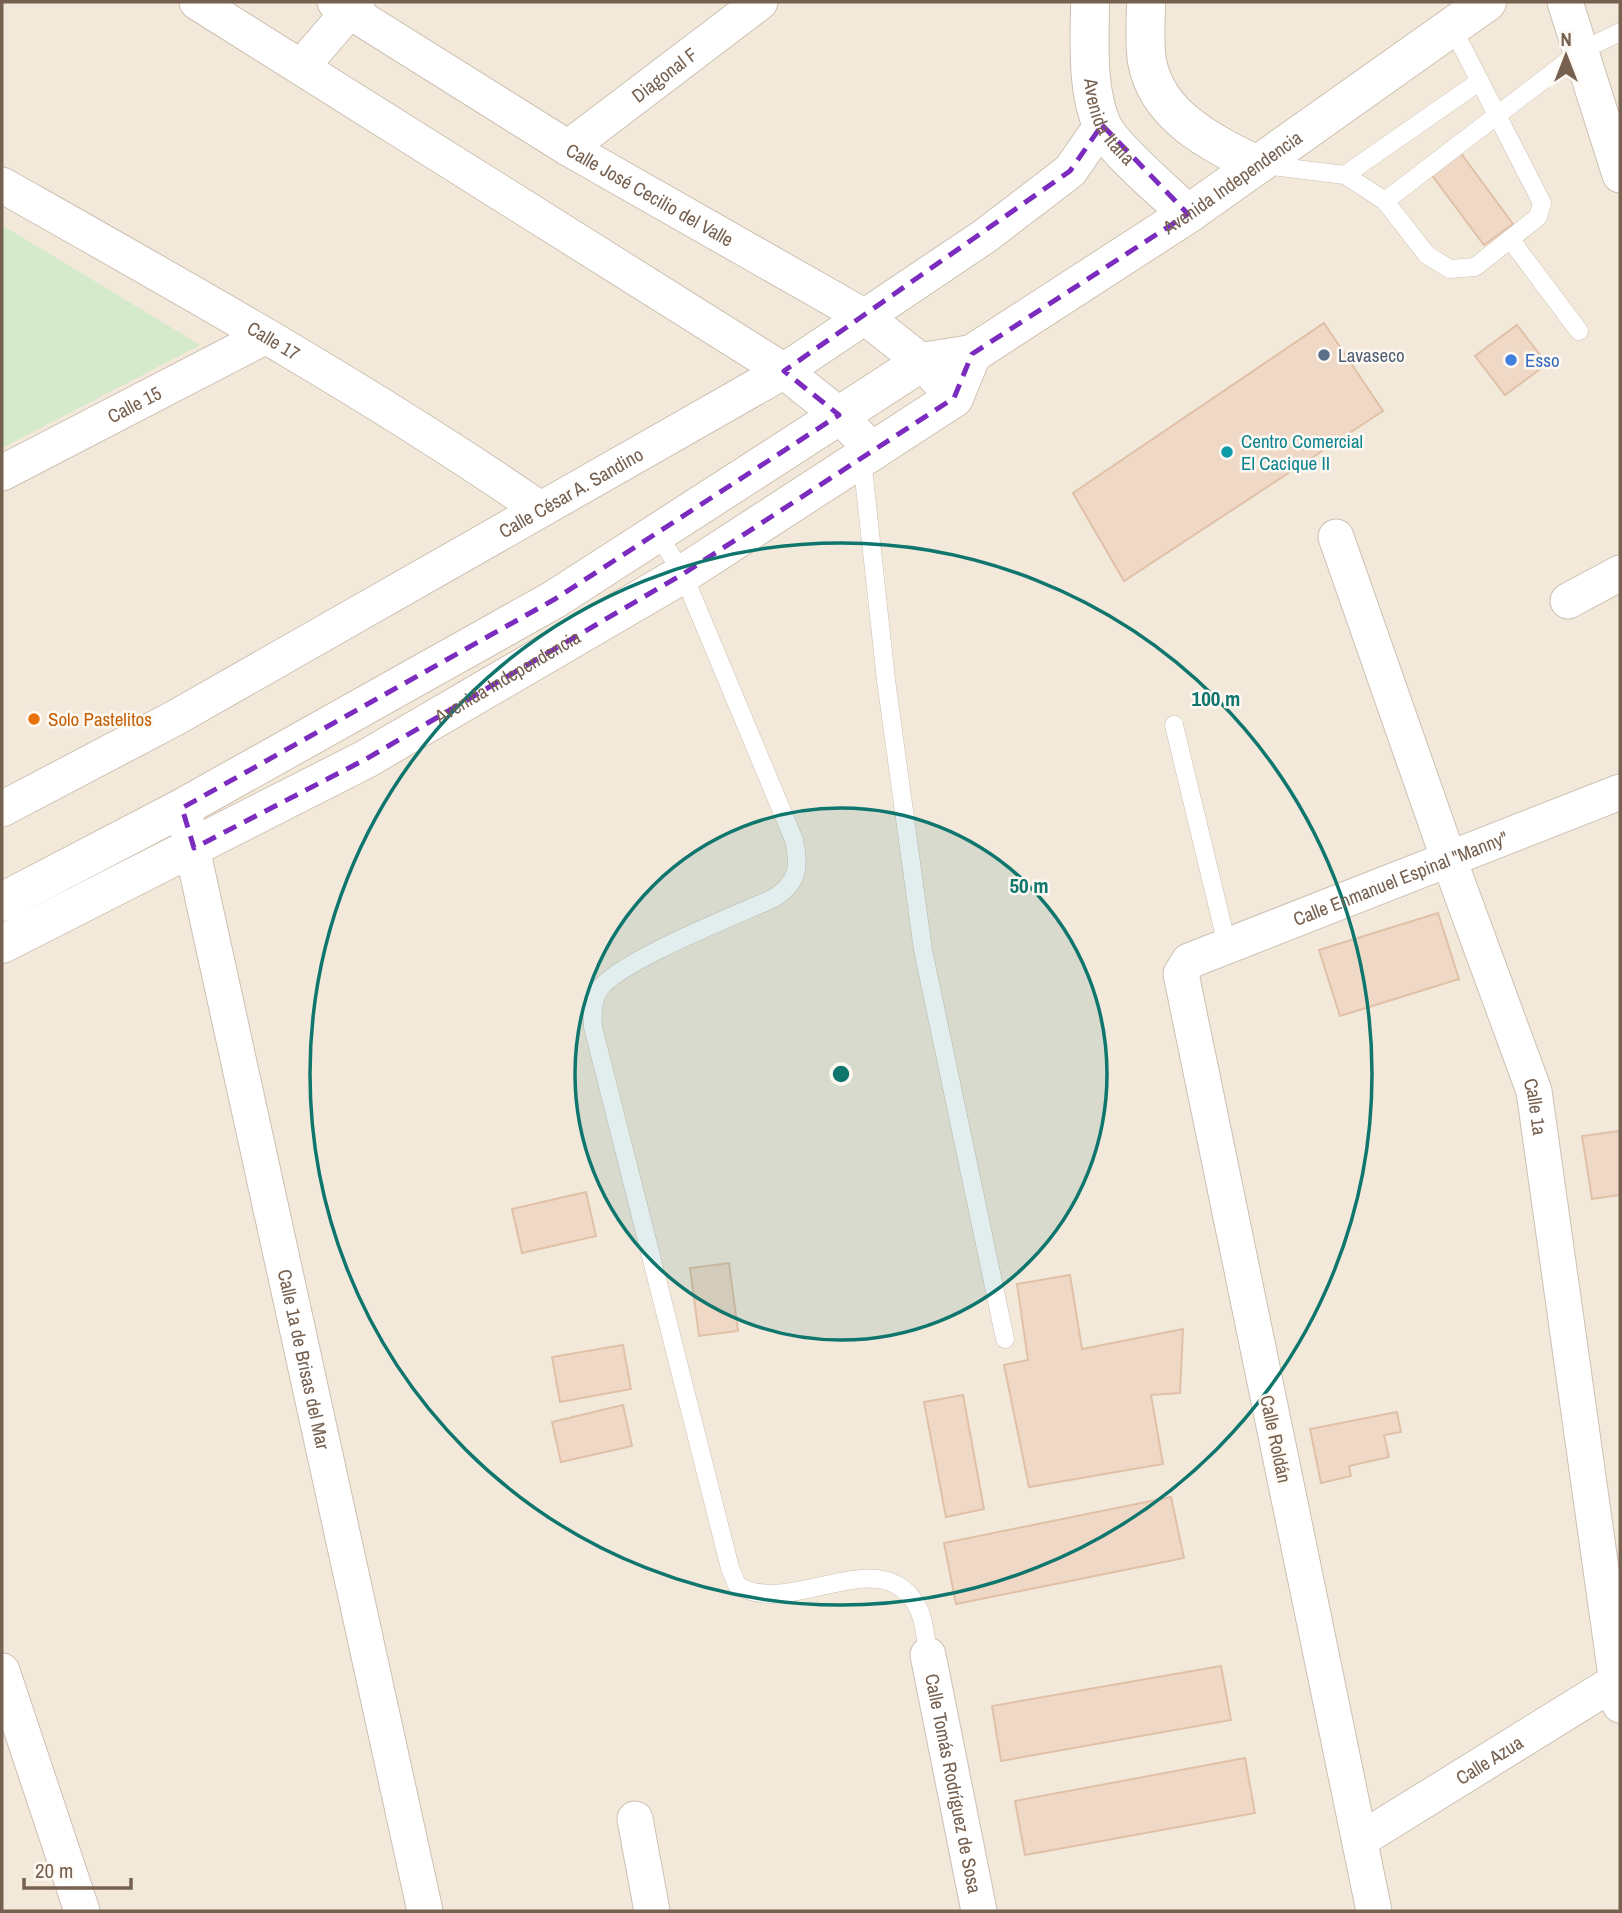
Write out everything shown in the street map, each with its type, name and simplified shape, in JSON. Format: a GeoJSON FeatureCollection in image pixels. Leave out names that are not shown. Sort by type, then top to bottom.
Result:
{"type":"FeatureCollection","features":[{"type":"Feature","properties":{"kind":"main road","name":"Avenida Italia"},"geometry":{"type":"LineString","coordinates":[[1090,2],[1089,69],[1102,125],[1140,170],[1188,214]]}},
{"type":"Feature","properties":{"kind":"main road"},"geometry":{"type":"LineString","coordinates":[[1146,2],[1147,61],[1157,89],[1175,114],[1209,142],[1257,165]]}},
{"type":"Feature","properties":{"kind":"main road","name":"Avenida Independencia"},"geometry":{"type":"LineString","coordinates":[[2,902],[182,808],[555,599],[922,362],[972,354],[1188,214],[1487,2]]}},
{"type":"Feature","properties":{"kind":"main road"},"geometry":{"type":"LineString","coordinates":[[954,398],[972,354]]}},
{"type":"Feature","properties":{"kind":"main road","name":"Avenida Independencia"},"geometry":{"type":"LineString","coordinates":[[2,944],[366,759],[683,574],[954,398]]}},
{"type":"Feature","properties":{"kind":"street"},"geometry":{"type":"LineString","coordinates":[[197,2],[784,370],[839,415],[868,456]]}},
{"type":"Feature","properties":{"kind":"street","name":"Diagonal F"},"geometry":{"type":"LineString","coordinates":[[568,148],[760,2]]}},
{"type":"Feature","properties":{"kind":"street"},"geometry":{"type":"LineString","coordinates":[[1565,2],[1620,175]]}},
{"type":"Feature","properties":{"kind":"street"},"geometry":{"type":"LineString","coordinates":[[302,66],[347,5]]}},
{"type":"Feature","properties":{"kind":"street","name":"Calle José Cecilio del Valle"},"geometry":{"type":"LineString","coordinates":[[347,5],[568,148],[865,317],[922,362],[954,398]]}},
{"type":"Feature","properties":{"kind":"street","name":"Calle César A. Sandino"},"geometry":{"type":"LineString","coordinates":[[2,809],[176,718],[784,370],[985,236],[1070,171],[1102,125]]}},
{"type":"Feature","properties":{"kind":"street","name":"Calle 17"},"geometry":{"type":"LineString","coordinates":[[2,185],[266,336],[451,448],[540,509]]}},
{"type":"Feature","properties":{"kind":"street","name":"Calle 15"},"geometry":{"type":"LineString","coordinates":[[2,472],[266,336]]}},
{"type":"Feature","properties":{"kind":"street","name":"Calle 1a"},"geometry":{"type":"LineString","coordinates":[[1336,537],[1448,857],[1534,1091],[1619,1689]]}},
{"type":"Feature","properties":{"kind":"street"},"geometry":{"type":"LineString","coordinates":[[1568,601],[1620,573]]}},
{"type":"Feature","properties":{"kind":"street","name":"Calle Enmanuel Espinal \"Manny\""},"geometry":{"type":"LineString","coordinates":[[1184,967],[1189,961],[1227,945],[1620,792]]}},
{"type":"Feature","properties":{"kind":"street","name":"Calle 1a de Brisas del Mar"},"geometry":{"type":"LineString","coordinates":[[182,808],[194,848],[425,1911]]}},
{"type":"Feature","properties":{"kind":"street","name":"Calle Roldán"},"geometry":{"type":"LineString","coordinates":[[1184,967],[1181,974],[1374,1911]]}},
{"type":"Feature","properties":{"kind":"street","name":"Calle Tomás Rodríguez de Sosa"},"geometry":{"type":"LineString","coordinates":[[928,1655],[979,1911]]}},
{"type":"Feature","properties":{"kind":"street"},"geometry":{"type":"LineString","coordinates":[[2,1671],[82,1911]]}},
{"type":"Feature","properties":{"kind":"street","name":"Calle Azua"},"geometry":{"type":"LineString","coordinates":[[1360,1840],[1619,1689]]}},
{"type":"Feature","properties":{"kind":"street"},"geometry":{"type":"LineString","coordinates":[[635,1819],[652,1911]]}},
{"type":"Feature","properties":{"kind":"lane"},"geometry":{"type":"LineString","coordinates":[[1257,165],[1345,175],[1385,201],[1427,255],[1450,270],[1475,267],[1538,217],[1542,203],[1452,27]]}},
{"type":"Feature","properties":{"kind":"lane"},"geometry":{"type":"LineString","coordinates":[[1385,201],[1581,51],[1620,32]]}},
{"type":"Feature","properties":{"kind":"lane"},"geometry":{"type":"LineString","coordinates":[[1345,175],[1480,81]]}},
{"type":"Feature","properties":{"kind":"lane"},"geometry":{"type":"LineString","coordinates":[[1510,239],[1578,331]]}},
{"type":"Feature","properties":{"kind":"lane"},"geometry":{"type":"LineString","coordinates":[[868,456],[886,680],[923,950],[1005,1339]]}},
{"type":"Feature","properties":{"kind":"lane"},"geometry":{"type":"LineString","coordinates":[[657,533],[683,574],[794,840],[797,876],[788,889],[774,898],[616,973],[597,992],[592,1009],[593,1027],[730,1568],[737,1585],[760,1594],[860,1579],[895,1583],[908,1590],[921,1614],[928,1655]]}},
{"type":"Feature","properties":{"kind":"lane"},"geometry":{"type":"LineString","coordinates":[[1174,725],[1227,945]]}},
{"type":"Feature","properties":{"kind":"highlighted area"},"geometry":{"type":"Polygon","coordinates":[[[1102,125],[1188,214],[972,354],[954,398],[874,452],[683,574],[366,759],[194,848],[182,808],[555,599],[839,415],[784,371],[1070,171],[1102,125]]]}},
{"type":"Feature","properties":{"kind":"shaded area"},"geometry":{"type":"Polygon","coordinates":[[[2,2],[1620,2],[1620,1911],[2,1911],[2,2]]]}},
{"type":"Feature","properties":{"kind":"green space"},"geometry":{"type":"Polygon","coordinates":[[[2,225],[200,345],[2,448],[2,225]]]}},
{"type":"Feature","properties":{"kind":"building"},"geometry":{"type":"Polygon","coordinates":[[[1460,152],[1513,224],[1484,245],[1431,174],[1460,152]]]}},
{"type":"Feature","properties":{"kind":"building","name":"Centro Comercial El Cacique II"},"geometry":{"type":"Polygon","coordinates":[[[1324,323],[1383,411],[1124,581],[1073,493],[1324,323]]]}},
{"type":"Feature","properties":{"kind":"building","name":"Esso"},"geometry":{"type":"Polygon","coordinates":[[[1517,325],[1547,364],[1505,395],[1475,356],[1517,325]]]}},
{"type":"Feature","properties":{"kind":"building"},"geometry":{"type":"Polygon","coordinates":[[[1438,913],[1459,979],[1340,1016],[1319,950],[1438,913]]]}},
{"type":"Feature","properties":{"kind":"building"},"geometry":{"type":"Polygon","coordinates":[[[1620,1131],[1620,1195],[1592,1199],[1582,1136],[1620,1131]]]}},
{"type":"Feature","properties":{"kind":"building"},"geometry":{"type":"Polygon","coordinates":[[[586,1192],[596,1236],[522,1253],[512,1209],[586,1192]]]}},
{"type":"Feature","properties":{"kind":"building"},"geometry":{"type":"Polygon","coordinates":[[[729,1263],[738,1331],[699,1336],[690,1268],[729,1263]]]}},
{"type":"Feature","properties":{"kind":"building"},"geometry":{"type":"Polygon","coordinates":[[[1070,1275],[1082,1349],[1183,1329],[1180,1393],[1151,1395],[1163,1464],[1029,1487],[1004,1365],[1028,1360],[1017,1284],[1070,1275]]]}},
{"type":"Feature","properties":{"kind":"building"},"geometry":{"type":"Polygon","coordinates":[[[623,1345],[631,1389],[560,1402],[552,1357],[623,1345]]]}},
{"type":"Feature","properties":{"kind":"building"},"geometry":{"type":"Polygon","coordinates":[[[963,1395],[984,1509],[946,1517],[924,1402],[963,1395]]]}},
{"type":"Feature","properties":{"kind":"building"},"geometry":{"type":"Polygon","coordinates":[[[623,1405],[632,1446],[561,1462],[552,1422],[623,1405]]]}},
{"type":"Feature","properties":{"kind":"building"},"geometry":{"type":"Polygon","coordinates":[[[1397,1412],[1401,1432],[1384,1435],[1389,1457],[1349,1466],[1351,1476],[1321,1483],[1310,1429],[1397,1412]]]}},
{"type":"Feature","properties":{"kind":"building"},"geometry":{"type":"Polygon","coordinates":[[[1171,1497],[1184,1558],[956,1604],[944,1543],[1171,1497]]]}},
{"type":"Feature","properties":{"kind":"building"},"geometry":{"type":"Polygon","coordinates":[[[1221,1666],[1231,1720],[1001,1761],[992,1706],[1221,1666]]]}},
{"type":"Feature","properties":{"kind":"building"},"geometry":{"type":"Polygon","coordinates":[[[1245,1758],[1255,1813],[1025,1855],[1015,1801],[1245,1758]]]}},
{"type":"Feature","properties":{"kind":"place","name":"Lavaseco"},"geometry":{"type":"Point","coordinates":[1324,355]}},
{"type":"Feature","properties":{"kind":"place","name":"Esso"},"geometry":{"type":"Point","coordinates":[1511,360]}},
{"type":"Feature","properties":{"kind":"place","name":"Centro Comercial El Cacique II"},"geometry":{"type":"Point","coordinates":[1227,452]}},
{"type":"Feature","properties":{"kind":"place","name":"Solo Pastelitos"},"geometry":{"type":"Point","coordinates":[34,719]}}]}
